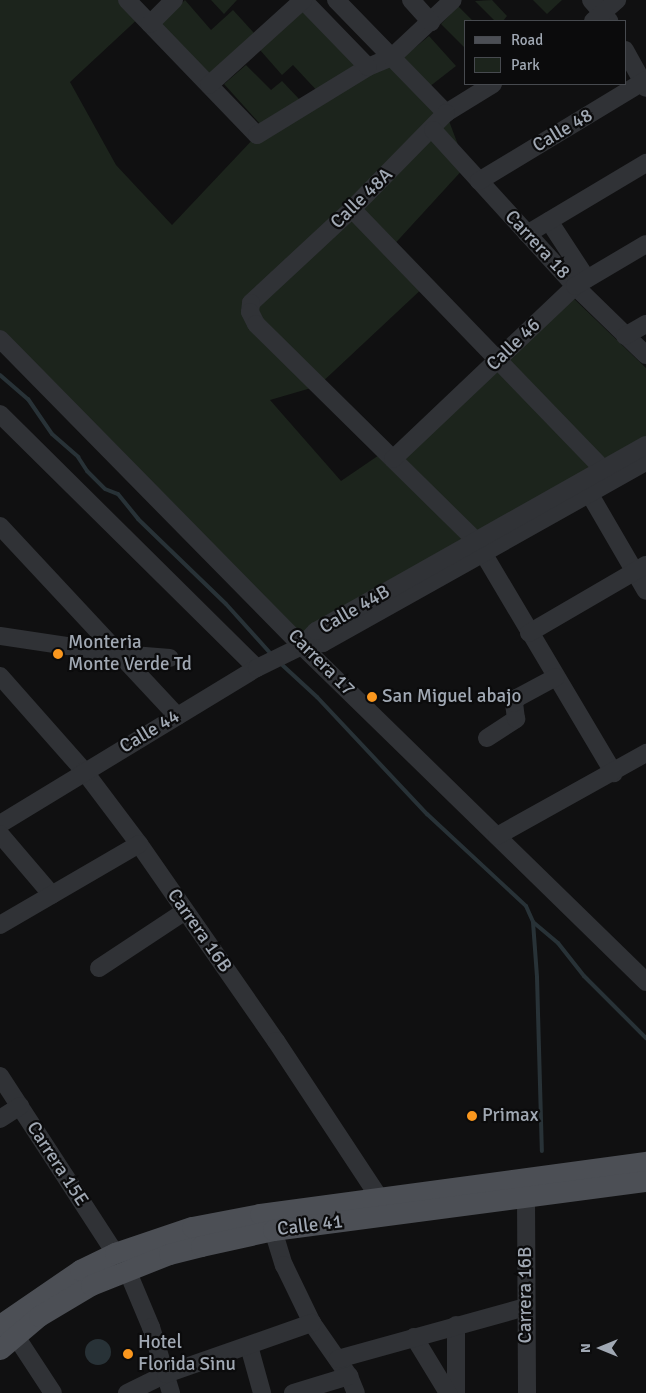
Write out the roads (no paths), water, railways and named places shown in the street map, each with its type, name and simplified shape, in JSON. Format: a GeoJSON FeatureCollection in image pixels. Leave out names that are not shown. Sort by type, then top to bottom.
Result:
{"type":"FeatureCollection","features":[{"type":"Feature","properties":{"kind":"main road","name":"Calle 41"},"geometry":{"type":"LineString","coordinates":[[5,1337],[121,1262],[192,1227],[260,1214],[381,1200],[646,1162]]}},
{"type":"Feature","properties":{"kind":"main road","name":"Calle 41"},"geometry":{"type":"LineString","coordinates":[[121,1262],[169,1254],[273,1230],[646,1181]]}},
{"type":"Feature","properties":{"kind":"street"},"geometry":{"type":"LineString","coordinates":[[127,0],[256,135],[368,67],[392,57],[453,0]]}},
{"type":"Feature","properties":{"kind":"street"},"geometry":{"type":"LineString","coordinates":[[150,24],[174,0]]}},
{"type":"Feature","properties":{"kind":"street"},"geometry":{"type":"LineString","coordinates":[[208,85],[303,0],[368,67]]}},
{"type":"Feature","properties":{"kind":"street"},"geometry":{"type":"LineString","coordinates":[[336,0],[446,113]]}},
{"type":"Feature","properties":{"kind":"street"},"geometry":{"type":"LineString","coordinates":[[411,0],[431,22]]}},
{"type":"Feature","properties":{"kind":"street"},"geometry":{"type":"LineString","coordinates":[[591,0],[602,19],[617,0]]}},
{"type":"Feature","properties":{"kind":"street"},"geometry":{"type":"LineString","coordinates":[[626,52],[645,83]]}},
{"type":"Feature","properties":{"kind":"street","name":"Calle 48"},"geometry":{"type":"LineString","coordinates":[[479,182],[645,83]]}},
{"type":"Feature","properties":{"kind":"street","name":"Calle 48A"},"geometry":{"type":"LineString","coordinates":[[394,459],[256,324],[250,312],[251,303],[352,210],[432,130],[446,113],[491,85]]}},
{"type":"Feature","properties":{"kind":"street","name":"Carrera 18"},"geometry":{"type":"LineString","coordinates":[[432,130],[526,234],[581,282],[625,336],[646,355]]}},
{"type":"Feature","properties":{"kind":"street"},"geometry":{"type":"LineString","coordinates":[[526,234],[646,163]]}},
{"type":"Feature","properties":{"kind":"street"},"geometry":{"type":"LineString","coordinates":[[352,210],[602,468]]}},
{"type":"Feature","properties":{"kind":"street"},"geometry":{"type":"LineString","coordinates":[[549,221],[581,282]]}},
{"type":"Feature","properties":{"kind":"street","name":"Calle 46"},"geometry":{"type":"LineString","coordinates":[[394,459],[581,282],[646,244]]}},
{"type":"Feature","properties":{"kind":"street"},"geometry":{"type":"LineString","coordinates":[[625,336],[646,324]]}},
{"type":"Feature","properties":{"kind":"street","name":"Carrera 17"},"geometry":{"type":"LineString","coordinates":[[0,339],[302,646],[646,982]]}},
{"type":"Feature","properties":{"kind":"street"},"geometry":{"type":"LineString","coordinates":[[0,414],[7,433],[260,667]]}},
{"type":"Feature","properties":{"kind":"street","name":"Calle 44B"},"geometry":{"type":"LineString","coordinates":[[479,547],[602,468],[646,445]]}},
{"type":"Feature","properties":{"kind":"street"},"geometry":{"type":"LineString","coordinates":[[394,459],[479,547],[614,773]]}},
{"type":"Feature","properties":{"kind":"street","name":"Calle 44B"},"geometry":{"type":"LineString","coordinates":[[302,646],[323,642],[340,625],[479,547],[644,467]]}},
{"type":"Feature","properties":{"kind":"street"},"geometry":{"type":"LineString","coordinates":[[589,493],[640,568],[646,591]]}},
{"type":"Feature","properties":{"kind":"street"},"geometry":{"type":"LineString","coordinates":[[0,526],[177,716]]}},
{"type":"Feature","properties":{"kind":"street"},"geometry":{"type":"LineString","coordinates":[[529,633],[640,568]]}},
{"type":"Feature","properties":{"kind":"street"},"geometry":{"type":"LineString","coordinates":[[81,648],[99,632]]}},
{"type":"Feature","properties":{"kind":"street"},"geometry":{"type":"LineString","coordinates":[[0,636],[120,654],[170,658]]}},
{"type":"Feature","properties":{"kind":"street","name":"Calle 44"},"geometry":{"type":"LineString","coordinates":[[0,824],[84,771],[260,667],[302,646]]}},
{"type":"Feature","properties":{"kind":"street","name":"Carrera 16B"},"geometry":{"type":"LineString","coordinates":[[0,676],[84,771],[139,844],[381,1200]]}},
{"type":"Feature","properties":{"kind":"street"},"geometry":{"type":"LineString","coordinates":[[487,738],[516,719],[514,703],[517,698],[556,677]]}},
{"type":"Feature","properties":{"kind":"street"},"geometry":{"type":"LineString","coordinates":[[497,836],[614,773],[646,753]]}},
{"type":"Feature","properties":{"kind":"street"},"geometry":{"type":"LineString","coordinates":[[0,834],[52,895]]}},
{"type":"Feature","properties":{"kind":"street"},"geometry":{"type":"LineString","coordinates":[[0,924],[139,844]]}},
{"type":"Feature","properties":{"kind":"street"},"geometry":{"type":"LineString","coordinates":[[99,968],[185,910]]}},
{"type":"Feature","properties":{"kind":"street","name":"Carrera 15E"},"geometry":{"type":"LineString","coordinates":[[0,1076],[121,1262],[151,1327],[172,1393]]}},
{"type":"Feature","properties":{"kind":"street"},"geometry":{"type":"LineString","coordinates":[[0,1119],[20,1106]]}},
{"type":"Feature","properties":{"kind":"street","name":"Carrera 16B"},"geometry":{"type":"LineString","coordinates":[[526,1198],[525,1307],[527,1393]]}},
{"type":"Feature","properties":{"kind":"street"},"geometry":{"type":"LineString","coordinates":[[273,1230],[284,1265],[312,1323],[349,1376],[356,1393]]}},
{"type":"Feature","properties":{"kind":"street"},"geometry":{"type":"LineString","coordinates":[[338,1359],[525,1307]]}},
{"type":"Feature","properties":{"kind":"street"},"geometry":{"type":"LineString","coordinates":[[127,1393],[166,1374],[312,1323]]}},
{"type":"Feature","properties":{"kind":"street"},"geometry":{"type":"LineString","coordinates":[[456,1325],[456,1393]]}},
{"type":"Feature","properties":{"kind":"street"},"geometry":{"type":"LineString","coordinates":[[5,1337],[53,1393]]}},
{"type":"Feature","properties":{"kind":"street"},"geometry":{"type":"LineString","coordinates":[[414,1337],[448,1393]]}},
{"type":"Feature","properties":{"kind":"street"},"geometry":{"type":"LineString","coordinates":[[249,1346],[262,1393]]}},
{"type":"Feature","properties":{"kind":"street"},"geometry":{"type":"LineString","coordinates":[[293,1393],[349,1376]]}},
{"type":"Feature","properties":{"kind":"waterway"},"geometry":{"type":"LineString","coordinates":[[0,375],[28,399],[52,434],[78,457],[87,471],[105,489],[118,494],[138,519],[226,604],[272,655]]}},
{"type":"Feature","properties":{"kind":"waterway"},"geometry":{"type":"LineString","coordinates":[[279,662],[317,697],[427,814],[526,906],[533,922],[537,977],[542,1151]]}},
{"type":"Feature","properties":{"kind":"waterway"},"geometry":{"type":"LineString","coordinates":[[533,922],[558,943],[584,976],[646,1038]]}},
{"type":"Feature","properties":{"kind":"place","name":"Monteria Monte Verde Td"},"geometry":{"type":"Point","coordinates":[58,654]}},
{"type":"Feature","properties":{"kind":"place","name":"San Miguel abajo"},"geometry":{"type":"Point","coordinates":[372,697]}},
{"type":"Feature","properties":{"kind":"place","name":"Primax"},"geometry":{"type":"Point","coordinates":[472,1116]}},
{"type":"Feature","properties":{"kind":"place","name":"Hotel Florida Sinu"},"geometry":{"type":"Point","coordinates":[128,1354]}}]}
